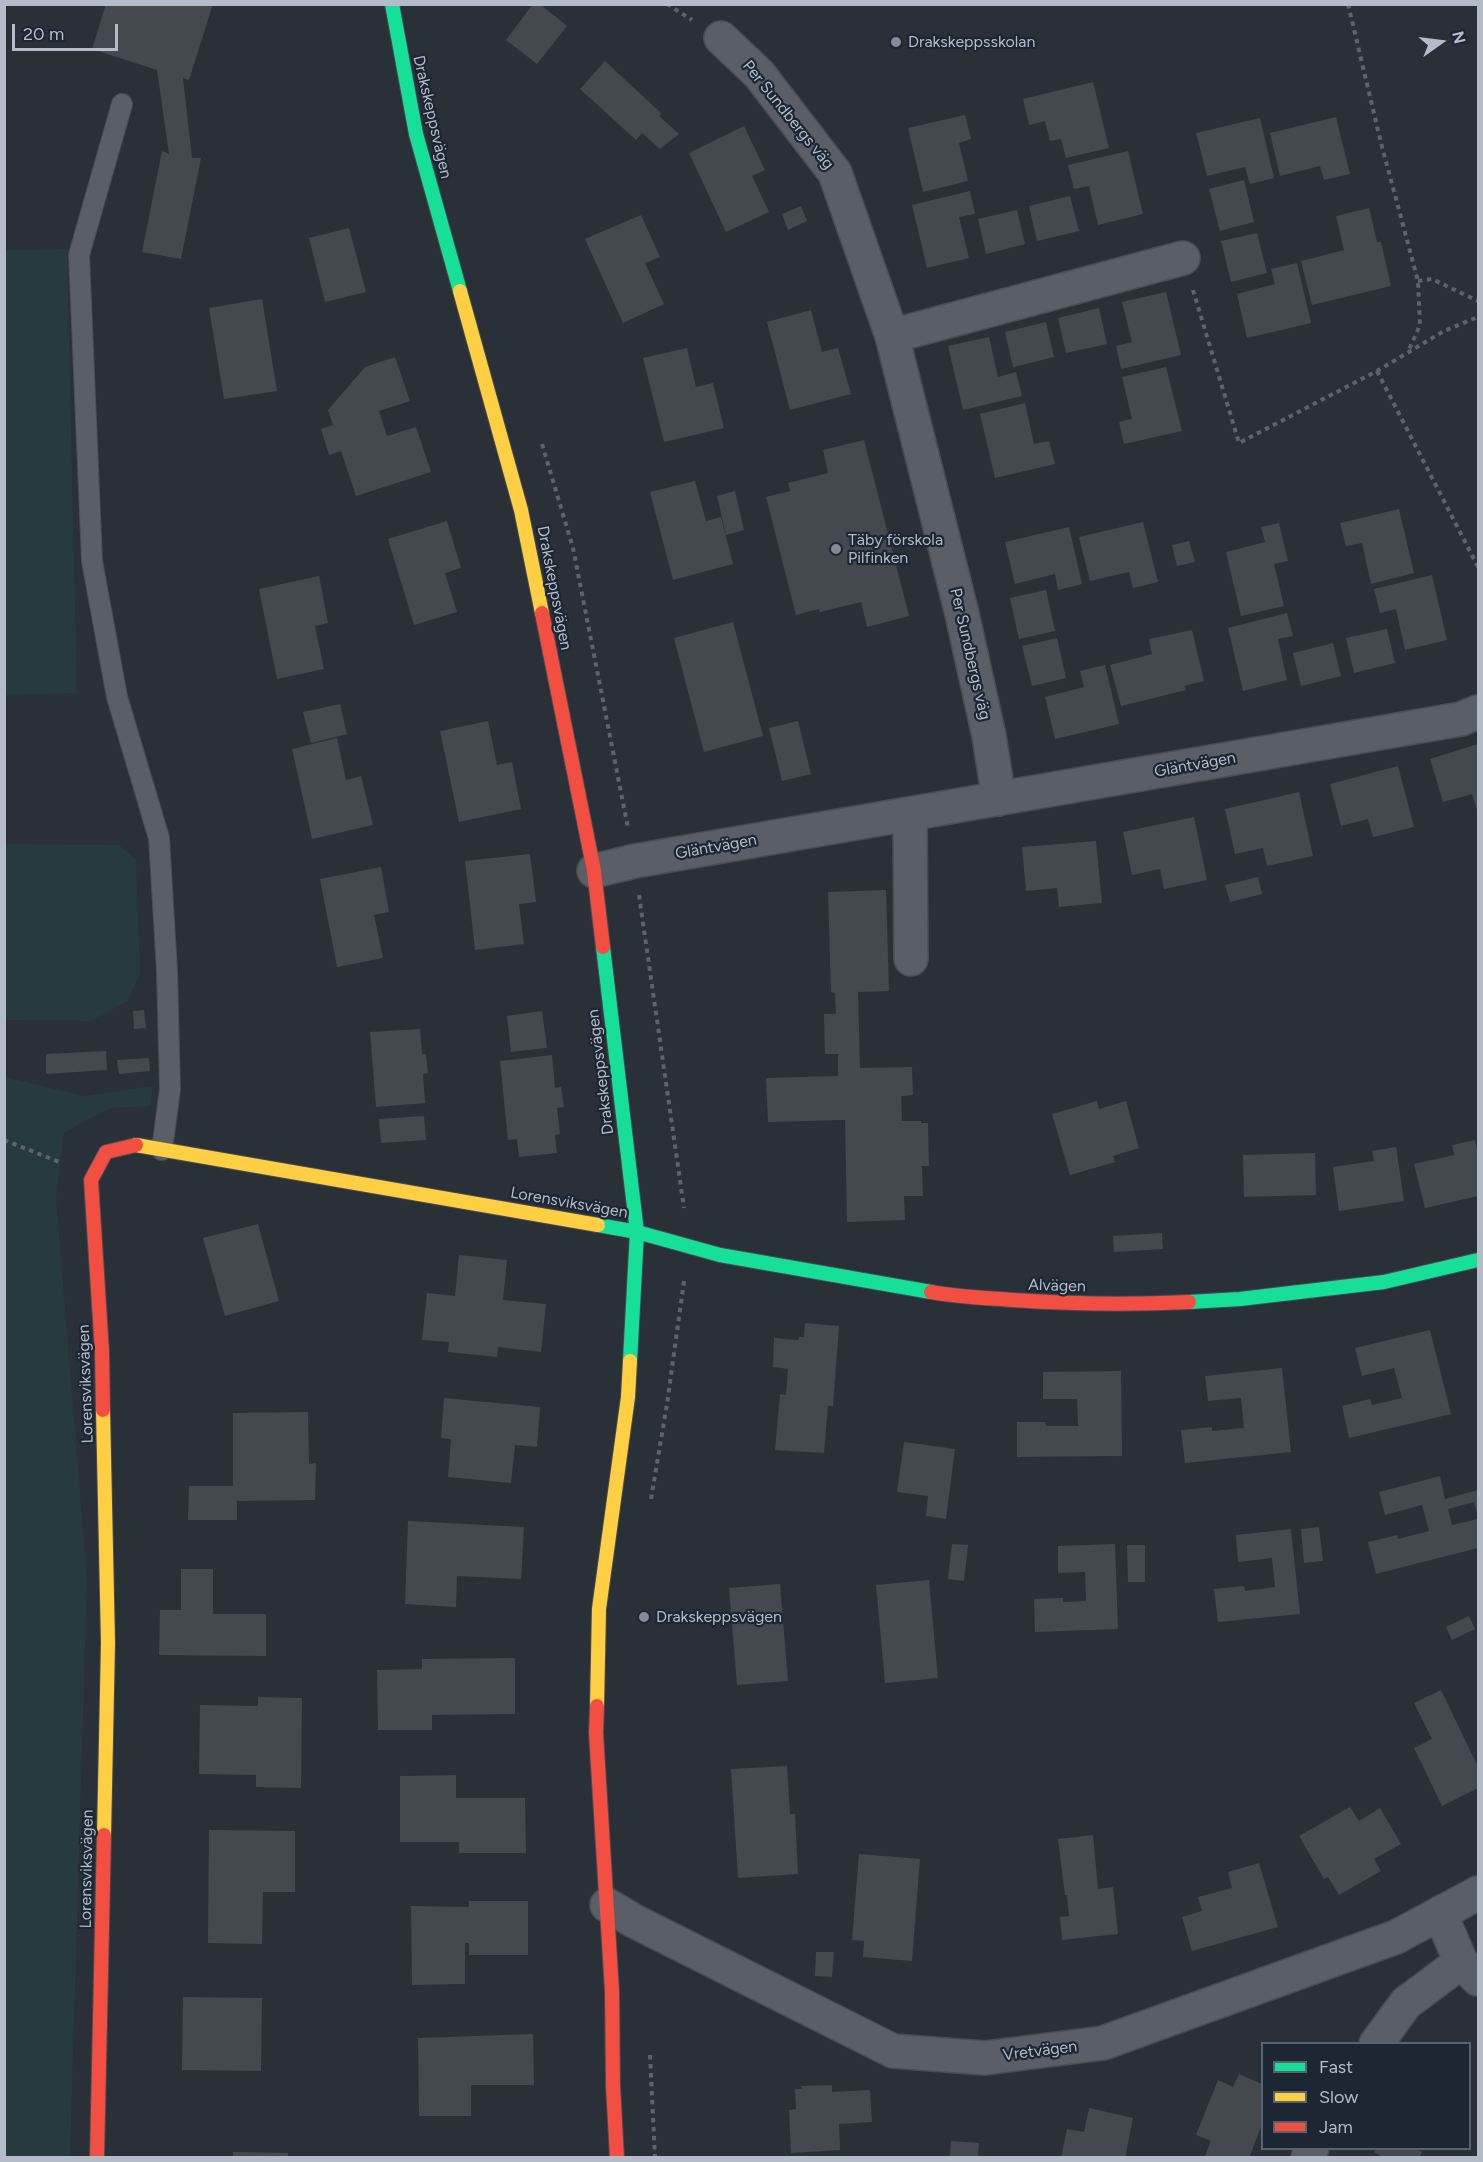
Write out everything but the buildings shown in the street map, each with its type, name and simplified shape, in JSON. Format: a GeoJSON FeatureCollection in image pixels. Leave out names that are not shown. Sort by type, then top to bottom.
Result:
{"type":"FeatureCollection","features":[{"type":"Feature","properties":{"kind":"street","name":"Drakskeppsvägen"},"geometry":{"type":"LineString","coordinates":[[392,4],[416,134],[521,510],[594,871],[638,1232],[628,1397],[599,1609],[596,1732],[607,1905],[617,2157]]}},
{"type":"Feature","properties":{"kind":"street","name":"Per Sundbergs väg"},"geometry":{"type":"LineString","coordinates":[[721,38],[759,74],[835,173],[892,336],[962,614],[989,736],[999,799]]}},
{"type":"Feature","properties":{"kind":"street"},"geometry":{"type":"LineString","coordinates":[[892,336],[1183,258]]}},
{"type":"Feature","properties":{"kind":"street","name":"Gläntvägen"},"geometry":{"type":"LineString","coordinates":[[594,871],[635,861],[1461,719],[1479,712]]}},
{"type":"Feature","properties":{"kind":"street"},"geometry":{"type":"LineString","coordinates":[[910,814],[911,959]]}},
{"type":"Feature","properties":{"kind":"street","name":"Lorensviksvägen"},"geometry":{"type":"LineString","coordinates":[[97,2157],[108,1643],[102,1352],[91,1180],[106,1152],[136,1145],[638,1232]]}},
{"type":"Feature","properties":{"kind":"street","name":"Alvägen"},"geometry":{"type":"LineString","coordinates":[[638,1232],[720,1255],[953,1296],[1056,1303],[1155,1304],[1240,1299],[1384,1282],[1479,1260]]}},
{"type":"Feature","properties":{"kind":"street","name":"Vretvägen"},"geometry":{"type":"LineString","coordinates":[[607,1905],[893,2051],[985,2058],[1103,2043],[1396,1937],[1479,1893]]}},
{"type":"Feature","properties":{"kind":"street"},"geometry":{"type":"LineString","coordinates":[[1377,2042],[1406,2003],[1470,1970],[1440,1913]]}},
{"type":"Feature","properties":{"kind":"lane"},"geometry":{"type":"LineString","coordinates":[[122,104],[79,255],[92,561],[117,697],[159,838],[167,971],[170,1089],[162,1150]]}},
{"type":"Feature","properties":{"kind":"path"},"geometry":{"type":"LineString","coordinates":[[1348,4],[1381,143],[1418,281],[1420,325],[1408,353]]}},
{"type":"Feature","properties":{"kind":"path"},"geometry":{"type":"LineString","coordinates":[[1183,258],[1239,443],[1377,371],[1444,331],[1479,317]]}},
{"type":"Feature","properties":{"kind":"path"},"geometry":{"type":"LineString","coordinates":[[1418,281],[1432,279],[1479,301]]}},
{"type":"Feature","properties":{"kind":"path"},"geometry":{"type":"LineString","coordinates":[[1377,371],[1479,567]]}},
{"type":"Feature","properties":{"kind":"path"},"geometry":{"type":"LineString","coordinates":[[4,1140],[60,1161],[91,1180]]}},
{"type":"Feature","properties":{"kind":"green space"},"geometry":{"type":"Polygon","coordinates":[[[67,249],[77,693],[5,695],[5,250],[67,249]]]}},
{"type":"Feature","properties":{"kind":"green space"},"geometry":{"type":"Polygon","coordinates":[[[5,844],[119,845],[136,860],[140,973],[128,1001],[90,1021],[5,1020],[5,844]]]}},
{"type":"Feature","properties":{"kind":"green space"},"geometry":{"type":"Polygon","coordinates":[[[5,1077],[85,1096],[153,1086],[151,1106],[109,1108],[64,1133],[56,1197],[87,1579],[70,2157],[5,2157],[5,1077]]]}},
{"type":"Feature","properties":{"kind":"traffic: fast"},"geometry":{"type":"LineString","coordinates":[[392,4],[416,134],[460,291]]}},
{"type":"Feature","properties":{"kind":"traffic: fast"},"geometry":{"type":"LineString","coordinates":[[603,947],[637,1232],[630,1361]]}},
{"type":"Feature","properties":{"kind":"traffic: fast"},"geometry":{"type":"LineString","coordinates":[[598,1225],[637,1232],[720,1255],[931,1292]]}},
{"type":"Feature","properties":{"kind":"traffic: fast"},"geometry":{"type":"LineString","coordinates":[[1189,1302],[1240,1299],[1384,1282],[1478,1260]]}},
{"type":"Feature","properties":{"kind":"traffic: slow"},"geometry":{"type":"LineString","coordinates":[[460,291],[521,510],[542,613]]}},
{"type":"Feature","properties":{"kind":"traffic: slow"},"geometry":{"type":"LineString","coordinates":[[136,1145],[598,1225]]}},
{"type":"Feature","properties":{"kind":"traffic: slow"},"geometry":{"type":"LineString","coordinates":[[597,1706],[599,1609],[628,1397],[630,1361]]}},
{"type":"Feature","properties":{"kind":"traffic: slow"},"geometry":{"type":"LineString","coordinates":[[103,1410],[108,1643],[104,1835]]}},
{"type":"Feature","properties":{"kind":"traffic: jam"},"geometry":{"type":"LineString","coordinates":[[542,613],[594,871],[603,947]]}},
{"type":"Feature","properties":{"kind":"traffic: jam"},"geometry":{"type":"LineString","coordinates":[[103,1410],[102,1352],[91,1180],[106,1152],[136,1145]]}},
{"type":"Feature","properties":{"kind":"traffic: jam"},"geometry":{"type":"LineString","coordinates":[[931,1292],[1057,1302],[1123,1304],[1189,1302]]}},
{"type":"Feature","properties":{"kind":"traffic: jam"},"geometry":{"type":"LineString","coordinates":[[597,1706],[596,1733],[612,1991],[613,2086],[617,2158]]}},
{"type":"Feature","properties":{"kind":"traffic: jam"},"geometry":{"type":"LineString","coordinates":[[97,2158],[104,1835]]}},
{"type":"Feature","properties":{"kind":"place","name":"Drakskeppsskolan"},"geometry":{"type":"Point","coordinates":[896,42]}},
{"type":"Feature","properties":{"kind":"place","name":"Täby förskola Pilfinken"},"geometry":{"type":"Point","coordinates":[836,549]}},
{"type":"Feature","properties":{"kind":"place","name":"Drakskeppsvägen"},"geometry":{"type":"Point","coordinates":[644,1617]}}]}
